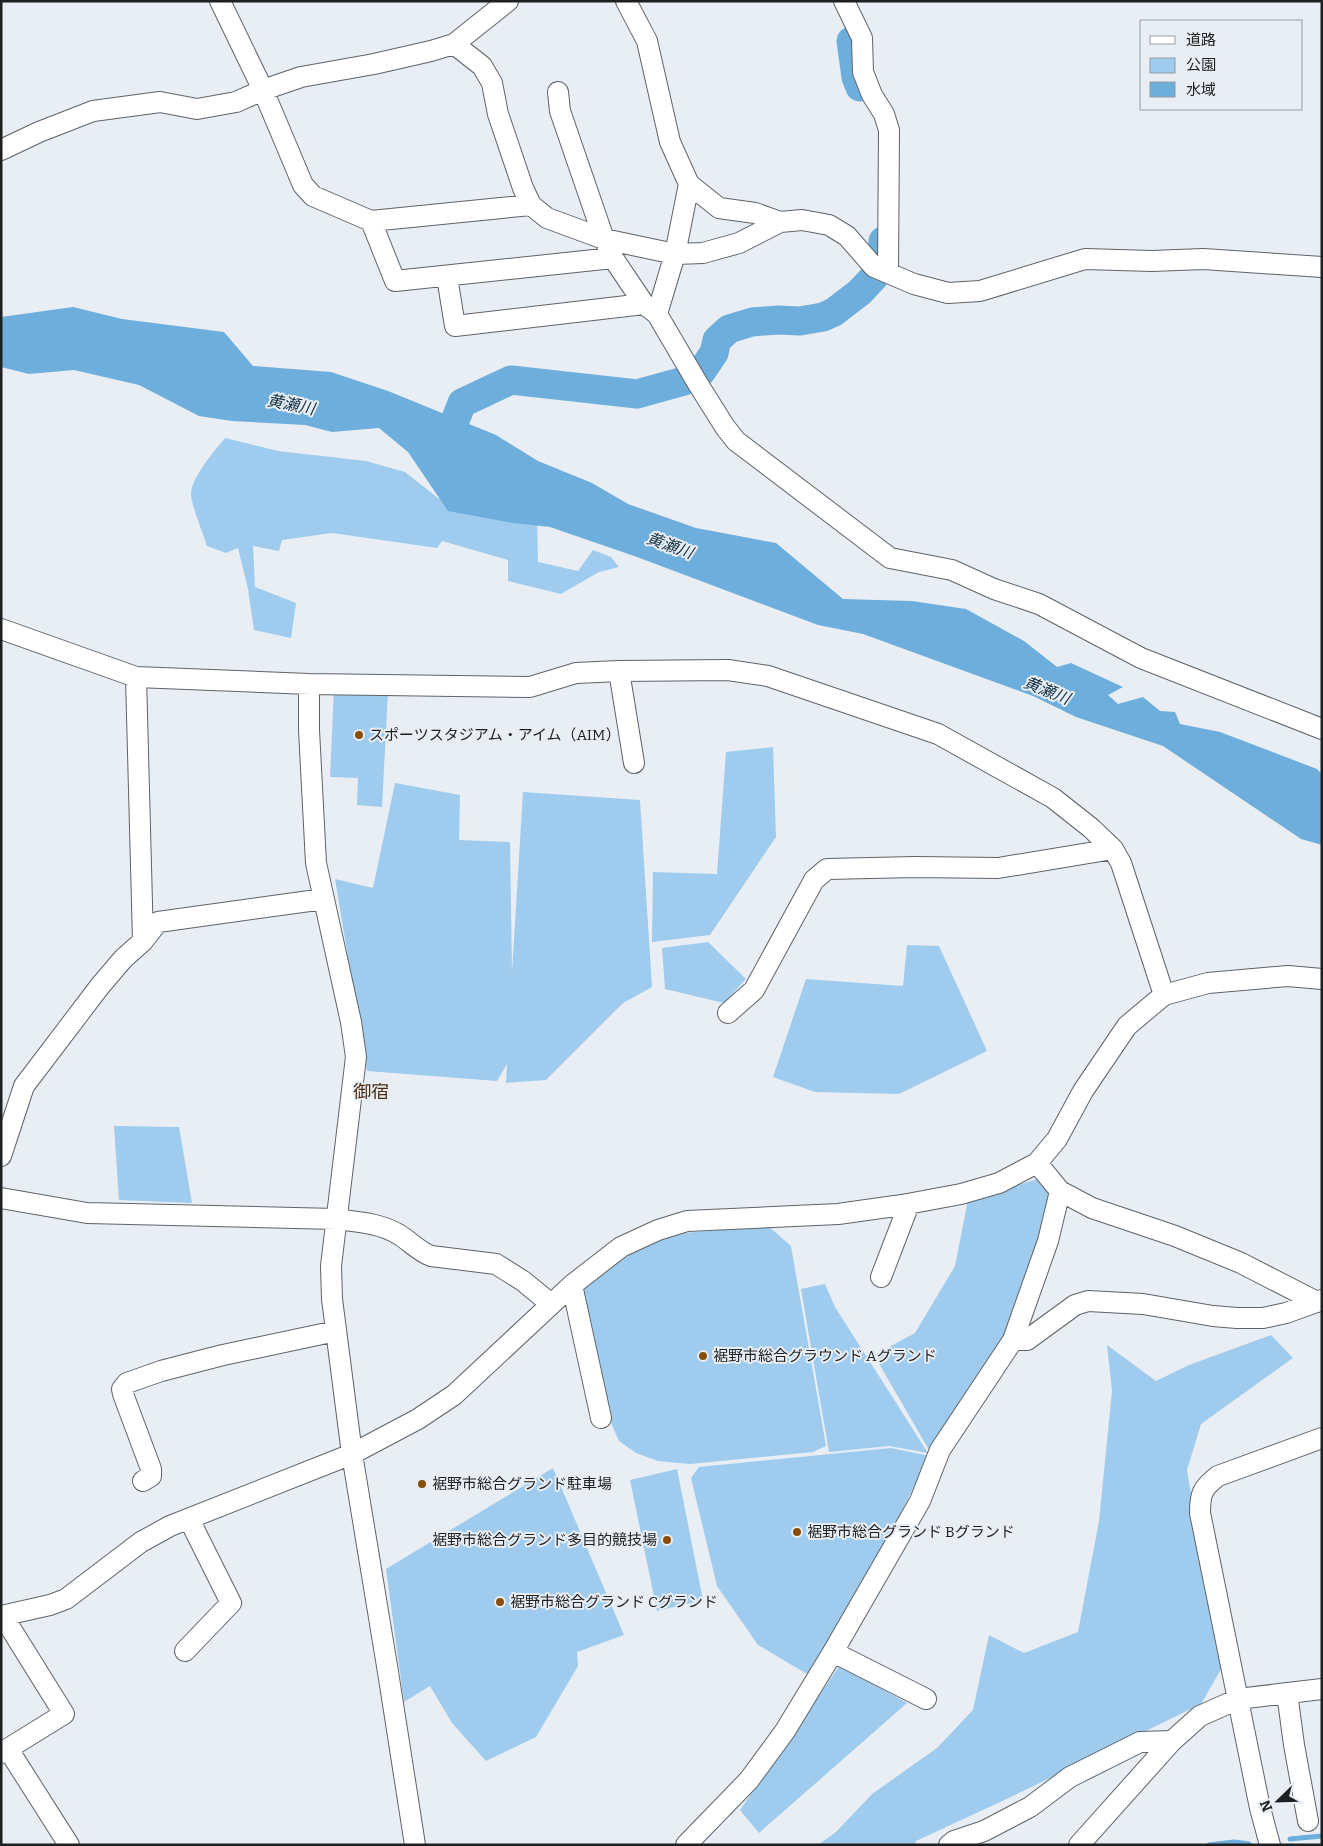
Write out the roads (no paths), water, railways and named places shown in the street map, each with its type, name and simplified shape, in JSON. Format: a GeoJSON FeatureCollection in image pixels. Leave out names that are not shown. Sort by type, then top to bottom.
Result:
{"type":"FeatureCollection","features":[{"type":"Feature","properties":{"kind":"street"},"geometry":{"type":"LineString","coordinates":[[220,1],[263,90],[303,185],[313,196],[371,221],[531,205]]}},
{"type":"Feature","properties":{"kind":"street"},"geometry":{"type":"LineString","coordinates":[[1,150],[39,132],[93,111],[160,102],[197,109],[236,102],[263,90],[301,77],[374,64],[454,44],[508,1]]}},
{"type":"Feature","properties":{"kind":"street"},"geometry":{"type":"LineString","coordinates":[[626,1],[647,41],[670,142],[689,184],[719,208],[755,213],[780,222]]}},
{"type":"Feature","properties":{"kind":"street"},"geometry":{"type":"LineString","coordinates":[[844,1],[862,38],[863,72],[872,95],[884,114],[889,130],[883,271]]}},
{"type":"Feature","properties":{"kind":"street"},"geometry":{"type":"LineString","coordinates":[[454,44],[482,66],[492,83],[498,114],[523,188],[531,205],[548,218],[604,239],[675,254],[703,253],[738,243],[780,222],[802,220],[829,225],[848,236],[883,271],[914,284],[948,293],[980,291],[1085,259],[1144,261],[1203,259],[1322,267]]}},
{"type":"Feature","properties":{"kind":"street"},"geometry":{"type":"LineString","coordinates":[[558,92],[560,111],[604,239],[613,258],[651,309],[725,428],[736,441],[890,558],[952,570],[994,589],[1039,604],[1141,658],[1322,728]]}},
{"type":"Feature","properties":{"kind":"street"},"geometry":{"type":"LineString","coordinates":[[651,309],[675,254],[689,184]]}},
{"type":"Feature","properties":{"kind":"street"},"geometry":{"type":"LineString","coordinates":[[371,221],[395,281],[613,258]]}},
{"type":"Feature","properties":{"kind":"street"},"geometry":{"type":"LineString","coordinates":[[447,277],[455,326],[651,309]]}},
{"type":"Feature","properties":{"kind":"street"},"geometry":{"type":"LineString","coordinates":[[1,629],[136,677],[309,684],[530,688],[576,674],[619,671],[728,670],[768,676],[938,734],[1053,798],[1091,828],[1113,848],[1121,863],[1164,996]]}},
{"type":"Feature","properties":{"kind":"street"},"geometry":{"type":"LineString","coordinates":[[619,671],[634,763]]}},
{"type":"Feature","properties":{"kind":"street"},"geometry":{"type":"LineString","coordinates":[[136,677],[143,941]]}},
{"type":"Feature","properties":{"kind":"street"},"geometry":{"type":"LineString","coordinates":[[309,684],[309,730],[316,864],[351,1022],[356,1057],[331,1266],[332,1299],[352,1454],[387,1663],[414,1845]]}},
{"type":"Feature","properties":{"kind":"street"},"geometry":{"type":"LineString","coordinates":[[728,1013],[754,990],[814,880],[827,869],[998,868],[1113,848]]}},
{"type":"Feature","properties":{"kind":"street"},"geometry":{"type":"LineString","coordinates":[[1,1156],[24,1086],[100,986],[123,959],[143,941],[158,922],[324,899]]}},
{"type":"Feature","properties":{"kind":"street"},"geometry":{"type":"LineString","coordinates":[[69,1845],[4,1751],[64,1714],[2,1616],[50,1605],[66,1599],[141,1542],[189,1518],[352,1454],[418,1419],[454,1395],[572,1285],[621,1248],[658,1230],[687,1222],[838,1214],[909,1204],[961,1194],[999,1183],[1037,1163],[1057,1139],[1083,1091],[1127,1026],[1164,996],[1208,983],[1288,976],[1322,979]]}},
{"type":"Feature","properties":{"kind":"street"},"geometry":{"type":"LineString","coordinates":[[1037,1163],[1060,1191],[1092,1208],[1175,1236],[1320,1301]]}},
{"type":"Feature","properties":{"kind":"street"},"geometry":{"type":"LineString","coordinates":[[686,1845],[750,1780],[785,1731],[920,1501],[940,1450],[1013,1340],[1048,1241],[1060,1191]]}},
{"type":"Feature","properties":{"kind":"street"},"geometry":{"type":"LineString","coordinates":[[1,1198],[87,1213],[336,1219],[376,1225],[398,1234],[422,1252],[431,1256],[496,1264],[523,1281],[551,1304]]}},
{"type":"Feature","properties":{"kind":"street"},"geometry":{"type":"LineString","coordinates":[[881,1277],[909,1204]]}},
{"type":"Feature","properties":{"kind":"street"},"geometry":{"type":"LineString","coordinates":[[572,1285],[601,1418]]}},
{"type":"Feature","properties":{"kind":"street"},"geometry":{"type":"LineString","coordinates":[[1013,1340],[1027,1340],[1075,1305],[1088,1301],[1143,1304],[1213,1316],[1263,1318],[1286,1313],[1320,1301]]}},
{"type":"Feature","properties":{"kind":"street"},"geometry":{"type":"LineString","coordinates":[[143,1481],[151,1476],[151,1469],[123,1394],[122,1389],[127,1383],[161,1371],[223,1355],[336,1331]]}},
{"type":"Feature","properties":{"kind":"street"},"geometry":{"type":"LineString","coordinates":[[1270,1845],[1260,1808],[1200,1514],[1200,1497],[1207,1485],[1218,1476],[1322,1438]]}},
{"type":"Feature","properties":{"kind":"street"},"geometry":{"type":"LineString","coordinates":[[185,1651],[231,1603],[189,1518]]}},
{"type":"Feature","properties":{"kind":"street"},"geometry":{"type":"LineString","coordinates":[[833,1652],[926,1699]]}},
{"type":"Feature","properties":{"kind":"street"},"geometry":{"type":"LineString","coordinates":[[1080,1845],[1172,1741],[1200,1716],[1238,1699],[1322,1689]]}},
{"type":"Feature","properties":{"kind":"street"},"geometry":{"type":"LineString","coordinates":[[1287,1693],[1294,1745],[1308,1821]]}},
{"type":"Feature","properties":{"kind":"street"},"geometry":{"type":"LineString","coordinates":[[949,1845],[954,1841],[984,1831],[1030,1807],[1070,1777],[1140,1742],[1172,1741]]}},
{"type":"Feature","properties":{"kind":"water","name":"黄瀬川"},"geometry":{"type":"Polygon","coordinates":[[[73,307],[122,319],[224,332],[253,366],[331,372],[388,391],[496,435],[538,461],[592,483],[628,504],[696,528],[776,543],[843,599],[912,601],[966,609],[1024,641],[1057,667],[1071,663],[1123,687],[1108,695],[1118,704],[1143,697],[1160,711],[1175,712],[1180,724],[1220,732],[1317,769],[1322,774],[1322,845],[1301,839],[1163,746],[1076,717],[1033,696],[863,634],[818,625],[637,557],[550,527],[513,523],[448,511],[408,452],[379,428],[332,432],[305,425],[232,421],[199,416],[139,385],[74,370],[29,374],[1,367],[1,317],[73,307]]]}},
{"type":"Feature","properties":{"kind":"waterway"},"geometry":{"type":"LineString","coordinates":[[851,41],[856,77],[860,87]]}},
{"type":"Feature","properties":{"kind":"waterway"},"geometry":{"type":"LineString","coordinates":[[443,451],[462,403],[511,380],[637,394],[684,381],[701,372],[714,353],[717,340],[729,329],[752,322],[800,321],[823,317],[834,312],[860,292],[874,277],[882,261],[883,241]]}},
{"type":"Feature","properties":{"kind":"waterway"},"geometry":{"type":"LineString","coordinates":[[1290,1839],[1322,1836]]}},
{"type":"Feature","properties":{"kind":"waterway"},"geometry":{"type":"LineString","coordinates":[[1209,1845],[1234,1842],[1249,1844]]}},
{"type":"Feature","properties":{"kind":"place","name":"スポーツスタジアム・アイム（AIM）"},"geometry":{"type":"Point","coordinates":[359,735]}},
{"type":"Feature","properties":{"kind":"place","name":"裾野市総合グラウンド Aグランド"},"geometry":{"type":"Point","coordinates":[703,1356]}},
{"type":"Feature","properties":{"kind":"place","name":"裾野市総合グランド駐車場"},"geometry":{"type":"Point","coordinates":[422,1484]}},
{"type":"Feature","properties":{"kind":"place","name":"裾野市総合グランド Bグランド"},"geometry":{"type":"Point","coordinates":[797,1532]}},
{"type":"Feature","properties":{"kind":"place","name":"裾野市総合グランド多目的競技場"},"geometry":{"type":"Point","coordinates":[667,1540]}},
{"type":"Feature","properties":{"kind":"place","name":"裾野市総合グランド Cグランド"},"geometry":{"type":"Point","coordinates":[500,1602]}},
{"type":"Feature","properties":{"kind":"district","name":"御宿"},"geometry":{"type":"Point","coordinates":[371,1092]}}]}
